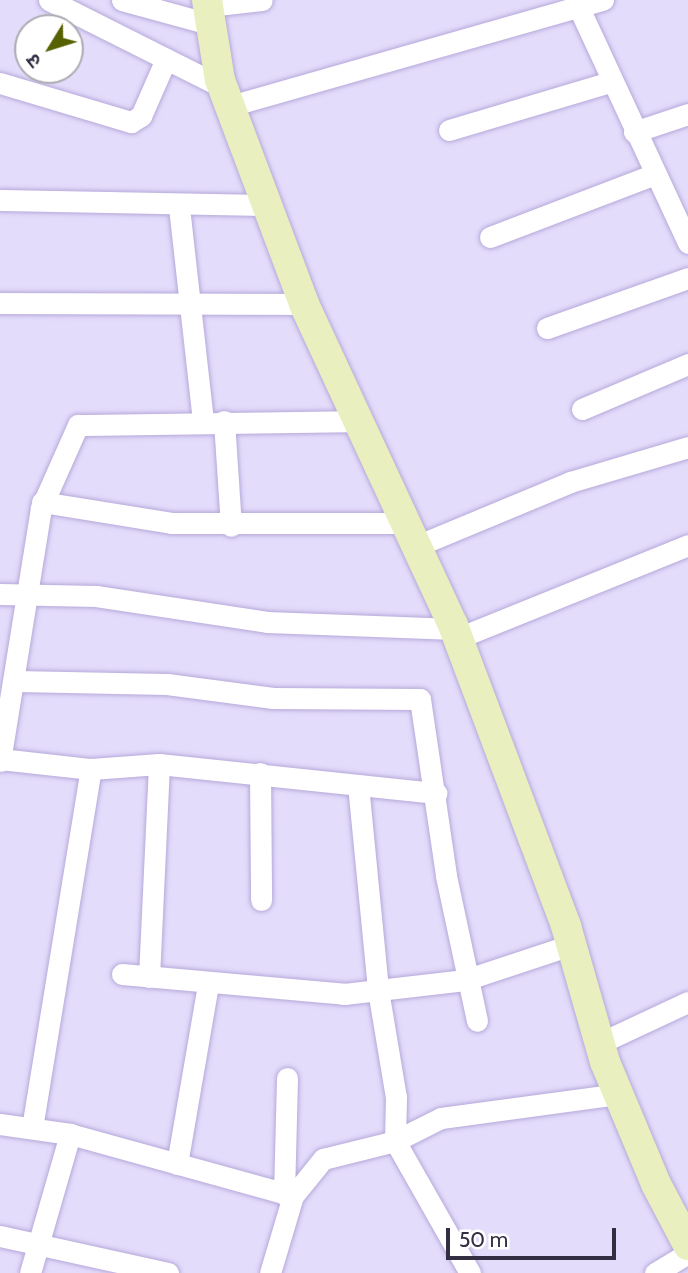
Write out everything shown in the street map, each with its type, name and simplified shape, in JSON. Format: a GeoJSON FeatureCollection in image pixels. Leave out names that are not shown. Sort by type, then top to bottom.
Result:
{"type":"FeatureCollection","features":[{"type":"Feature","properties":{"kind":"street"},"geometry":{"type":"LineString","coordinates":[[49,0],[166,59],[226,96],[603,0]]}},
{"type":"Feature","properties":{"kind":"street"},"geometry":{"type":"LineString","coordinates":[[122,0],[208,10],[262,0]]}},
{"type":"Feature","properties":{"kind":"street"},"geometry":{"type":"LineString","coordinates":[[579,8],[610,82],[686,233]]}},
{"type":"Feature","properties":{"kind":"street"},"geometry":{"type":"LineString","coordinates":[[208,10],[226,96],[304,304],[355,421],[414,534],[457,634],[571,945],[600,1043],[619,1094],[683,1228]]}},
{"type":"Feature","properties":{"kind":"street"},"geometry":{"type":"LineString","coordinates":[[0,83],[131,122],[141,116],[166,59]]}},
{"type":"Feature","properties":{"kind":"street"},"geometry":{"type":"LineString","coordinates":[[449,130],[610,82]]}},
{"type":"Feature","properties":{"kind":"street"},"geometry":{"type":"LineString","coordinates":[[634,132],[688,114]]}},
{"type":"Feature","properties":{"kind":"street"},"geometry":{"type":"LineString","coordinates":[[491,237],[654,174]]}},
{"type":"Feature","properties":{"kind":"street"},"geometry":{"type":"LineString","coordinates":[[0,200],[179,207],[267,205]]}},
{"type":"Feature","properties":{"kind":"street"},"geometry":{"type":"LineString","coordinates":[[179,207],[188,306],[203,420]]}},
{"type":"Feature","properties":{"kind":"street"},"geometry":{"type":"LineString","coordinates":[[547,328],[688,278]]}},
{"type":"Feature","properties":{"kind":"street"},"geometry":{"type":"LineString","coordinates":[[0,303],[188,306],[304,304]]}},
{"type":"Feature","properties":{"kind":"street"},"geometry":{"type":"LineString","coordinates":[[582,409],[688,365]]}},
{"type":"Feature","properties":{"kind":"street"},"geometry":{"type":"LineString","coordinates":[[355,421],[203,420],[78,425],[43,502],[30,597],[0,760],[91,769],[159,764],[436,793]]}},
{"type":"Feature","properties":{"kind":"street"},"geometry":{"type":"LineString","coordinates":[[224,421],[231,526]]}},
{"type":"Feature","properties":{"kind":"street"},"geometry":{"type":"LineString","coordinates":[[43,502],[114,516],[231,526],[414,534],[570,482],[688,447]]}},
{"type":"Feature","properties":{"kind":"street"},"geometry":{"type":"LineString","coordinates":[[0,594],[30,597],[96,596],[267,622],[457,634],[688,545]]}},
{"type":"Feature","properties":{"kind":"street"},"geometry":{"type":"LineString","coordinates":[[16,681],[167,684],[273,698],[420,699],[466,980],[477,1021]]}},
{"type":"Feature","properties":{"kind":"street"},"geometry":{"type":"LineString","coordinates":[[149,978],[159,764]]}},
{"type":"Feature","properties":{"kind":"street"},"geometry":{"type":"LineString","coordinates":[[32,1128],[91,769]]}},
{"type":"Feature","properties":{"kind":"street"},"geometry":{"type":"LineString","coordinates":[[260,774],[261,900]]}},
{"type":"Feature","properties":{"kind":"street"},"geometry":{"type":"LineString","coordinates":[[358,785],[378,990],[396,1097],[396,1141],[470,1273]]}},
{"type":"Feature","properties":{"kind":"street"},"geometry":{"type":"LineString","coordinates":[[121,974],[208,985],[344,993],[466,980],[571,945]]}},
{"type":"Feature","properties":{"kind":"street"},"geometry":{"type":"LineString","coordinates":[[177,1164],[208,985]]}},
{"type":"Feature","properties":{"kind":"street"},"geometry":{"type":"LineString","coordinates":[[600,1043],[688,1002]]}},
{"type":"Feature","properties":{"kind":"street"},"geometry":{"type":"LineString","coordinates":[[270,1273],[289,1195],[287,1078]]}},
{"type":"Feature","properties":{"kind":"street"},"geometry":{"type":"LineString","coordinates":[[289,1195],[323,1159],[396,1141],[441,1118],[619,1094]]}},
{"type":"Feature","properties":{"kind":"street"},"geometry":{"type":"LineString","coordinates":[[0,1124],[70,1134],[289,1195]]}},
{"type":"Feature","properties":{"kind":"street"},"geometry":{"type":"LineString","coordinates":[[30,1273],[70,1134]]}},
{"type":"Feature","properties":{"kind":"street"},"geometry":{"type":"LineString","coordinates":[[0,1236],[39,1242],[161,1272]]}},
{"type":"Feature","properties":{"kind":"street"},"geometry":{"type":"LineString","coordinates":[[655,1273],[688,1253]]}}]}
